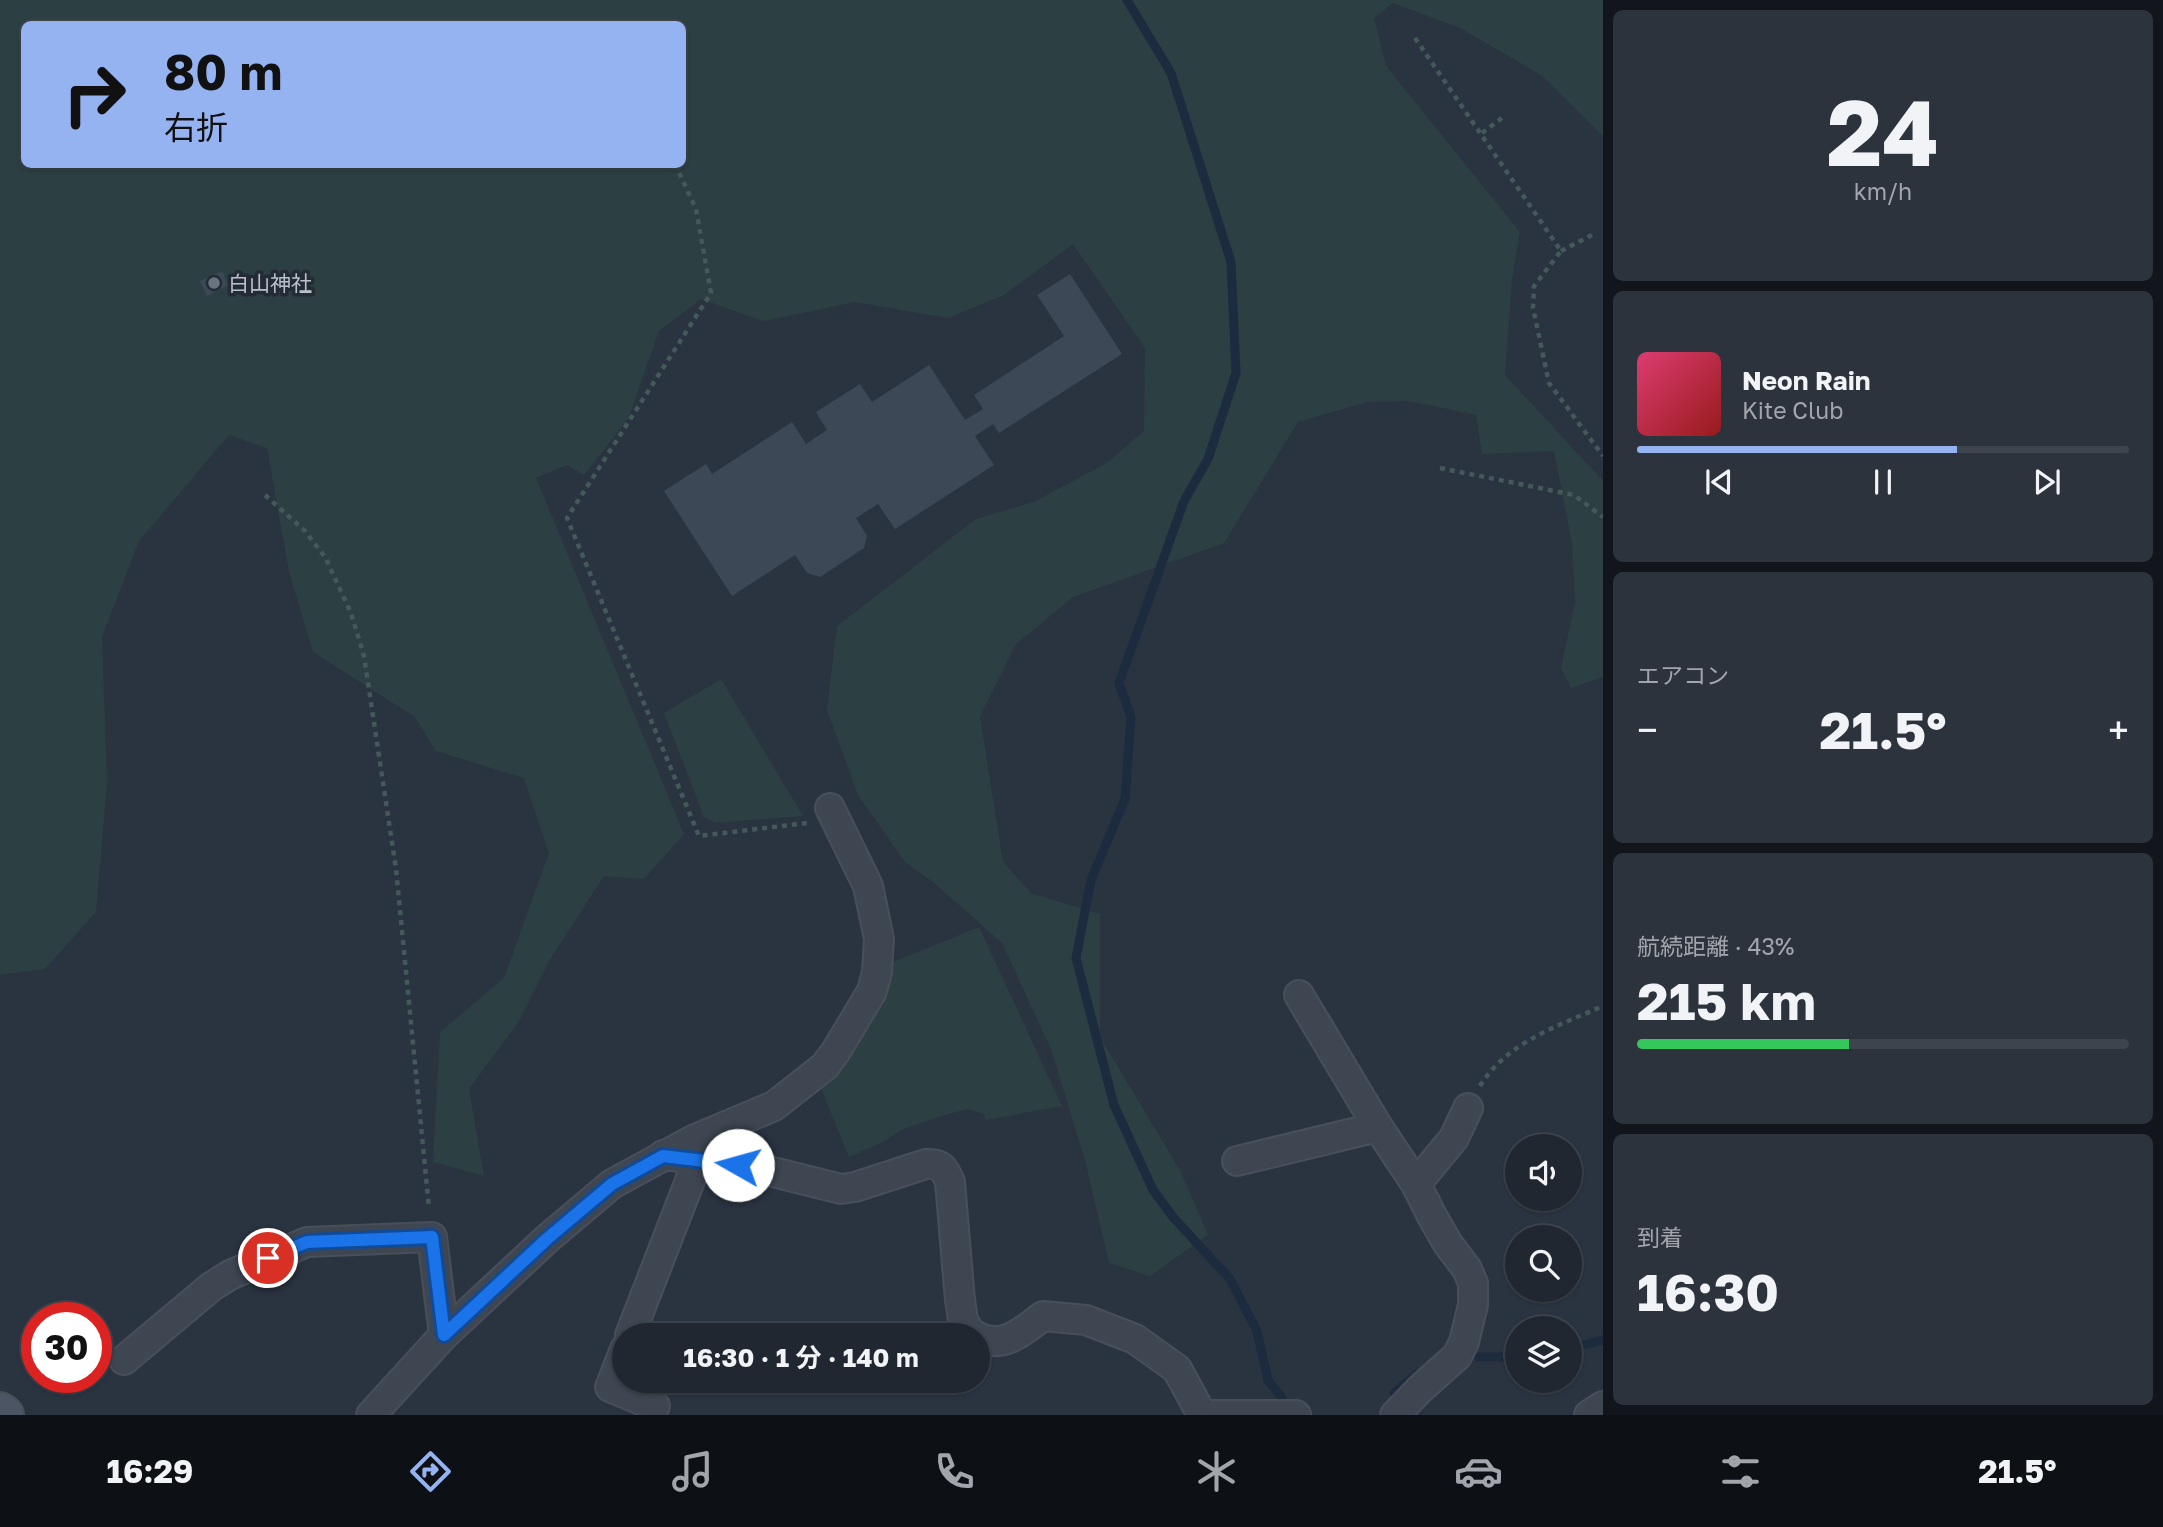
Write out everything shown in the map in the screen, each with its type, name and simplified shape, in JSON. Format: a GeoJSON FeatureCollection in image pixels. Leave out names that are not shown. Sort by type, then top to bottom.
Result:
{"type":"FeatureCollection","features":[{"type":"Feature","properties":{"kind":"street"},"geometry":{"type":"LineString","coordinates":[[371,1415],[444,1335],[548,1238],[612,1184],[663,1156],[774,1106],[825,1066],[872,991],[880,939],[867,886],[833,813]]}},
{"type":"Feature","properties":{"kind":"street"},"geometry":{"type":"LineString","coordinates":[[1299,995],[1378,1127],[1416,1184],[1448,1244],[1467,1269],[1473,1283],[1473,1305],[1464,1342],[1457,1356],[1395,1415]]}},
{"type":"Feature","properties":{"kind":"street"},"geometry":{"type":"LineString","coordinates":[[1416,1184],[1454,1138],[1468,1108]]}},
{"type":"Feature","properties":{"kind":"street"},"geometry":{"type":"LineString","coordinates":[[1237,1161],[1378,1127]]}},
{"type":"Feature","properties":{"kind":"street"},"geometry":{"type":"LineString","coordinates":[[663,1156],[757,1168],[841,1189],[937,1163],[943,1167],[950,1182],[960,1300],[965,1323]]}},
{"type":"Feature","properties":{"kind":"street"},"geometry":{"type":"LineString","coordinates":[[635,1323],[698,1160]]}},
{"type":"Feature","properties":{"kind":"street"},"geometry":{"type":"LineString","coordinates":[[124,1360],[230,1275],[307,1242],[432,1237],[444,1335]]}},
{"type":"Feature","properties":{"kind":"street"},"geometry":{"type":"LineString","coordinates":[[990,1340],[1008,1340],[1043,1316],[1086,1320],[1135,1339],[1177,1369],[1202,1415]]}},
{"type":"Feature","properties":{"kind":"street"},"geometry":{"type":"LineString","coordinates":[[612,1366],[599,1382],[612,1388]]}},
{"type":"Feature","properties":{"kind":"street"},"geometry":{"type":"LineString","coordinates":[[625,1393],[655,1406]]}},
{"type":"Feature","properties":{"kind":"street"},"geometry":{"type":"LineString","coordinates":[[1589,1415],[1603,1406]]}},
{"type":"Feature","properties":{"kind":"street"},"geometry":{"type":"LineString","coordinates":[[1215,1415],[1296,1415]]}},
{"type":"Feature","properties":{"kind":"path"},"geometry":{"type":"LineString","coordinates":[[1415,38],[1561,251]]}},
{"type":"Feature","properties":{"kind":"path"},"geometry":{"type":"LineString","coordinates":[[1482,133],[1506,114]]}},
{"type":"Feature","properties":{"kind":"path"},"geometry":{"type":"LineString","coordinates":[[677,168],[696,209],[711,293],[568,517],[699,836],[833,813]]}},
{"type":"Feature","properties":{"kind":"path"},"geometry":{"type":"LineString","coordinates":[[1592,235],[1561,251],[1534,286],[1533,308],[1549,383],[1603,456]]}},
{"type":"Feature","properties":{"kind":"path"},"geometry":{"type":"LineString","coordinates":[[1440,468],[1574,495],[1603,517]]}},
{"type":"Feature","properties":{"kind":"path"},"geometry":{"type":"LineString","coordinates":[[265,495],[305,531],[325,557],[351,613],[364,656],[396,869],[432,1237]]}},
{"type":"Feature","properties":{"kind":"path"},"geometry":{"type":"LineString","coordinates":[[1468,1108],[1490,1070],[1528,1040],[1603,1006]]}},
{"type":"Feature","properties":{"kind":"shaded area"},"geometry":{"type":"Polygon","coordinates":[[[0,0],[1603,0],[1603,136],[1541,75],[1460,28],[1393,3],[1374,18],[1386,66],[1520,232],[1512,280],[1505,375],[1603,481],[1603,677],[1571,688],[1561,668],[1575,602],[1572,544],[1554,451],[1482,454],[1476,415],[1410,401],[1367,402],[1298,422],[1224,543],[1073,597],[1015,645],[980,717],[1003,862],[1031,893],[1100,914],[1100,1037],[1181,1172],[1208,1235],[1150,1276],[1109,1263],[1085,1160],[1051,1049],[1002,943],[933,882],[905,862],[858,795],[827,710],[837,626],[976,519],[1034,502],[1108,462],[1144,431],[1145,348],[1073,244],[1004,295],[948,318],[855,302],[763,321],[701,299],[659,331],[628,419],[584,475],[567,465],[536,478],[684,834],[644,879],[604,876],[549,961],[519,1021],[469,1089],[484,1176],[433,1162],[440,1032],[504,978],[549,853],[524,778],[436,751],[415,717],[313,652],[289,572],[267,448],[229,435],[139,541],[102,637],[107,783],[96,912],[45,969],[0,975],[0,0]]]}},
{"type":"Feature","properties":{"kind":"shaded area"},"geometry":{"type":"Polygon","coordinates":[[[721,679],[803,816],[715,823],[704,817],[664,713],[721,679]]]}},
{"type":"Feature","properties":{"kind":"shaded area"},"geometry":{"type":"Polygon","coordinates":[[[979,927],[1062,1106],[985,1120],[984,1114],[967,1109],[901,1130],[883,1142],[849,1157],[820,1086],[837,1073],[888,994],[891,963],[979,927]]]}},
{"type":"Feature","properties":{"kind":"building","name":"白山神社"},"geometry":{"type":"Polygon","coordinates":[[[222,271],[228,285],[207,296],[200,281],[222,271]]]}},
{"type":"Feature","properties":{"kind":"building"},"geometry":{"type":"Polygon","coordinates":[[[1070,274],[1122,354],[999,433],[993,424],[975,436],[994,465],[895,529],[878,504],[856,518],[867,536],[864,548],[820,577],[807,573],[795,555],[732,596],[664,491],[706,464],[712,474],[792,422],[806,444],[827,430],[816,412],[860,384],[872,402],[929,365],[965,420],[983,409],[974,395],[1064,336],[1037,295],[1070,274]]]}},
{"type":"Feature","properties":{"kind":"waterway"},"geometry":{"type":"LineString","coordinates":[[1127,0],[1171,73],[1231,262],[1236,373],[1208,459],[1184,501],[1119,683],[1131,717],[1125,799],[1091,880],[1076,958],[1114,1105],[1153,1190],[1173,1217],[1230,1279],[1257,1331],[1268,1380],[1282,1398]]}},
{"type":"Feature","properties":{"kind":"waterway"},"geometry":{"type":"LineString","coordinates":[[1582,1345],[1603,1340]]}},
{"type":"Feature","properties":{"kind":"waterway"},"geometry":{"type":"LineString","coordinates":[[1479,1357],[1505,1357]]}},
{"type":"Feature","properties":{"kind":"waterway"},"geometry":{"type":"LineString","coordinates":[[1394,1393],[1417,1374]]}},
{"type":"Feature","properties":{"kind":"place","name":"白山神社"},"geometry":{"type":"Point","coordinates":[214,283]}},
{"type":"Feature","properties":{"kind":"route"},"geometry":{"type":"LineString","coordinates":[[268,1258],[307,1242],[432,1237],[444,1335],[548,1238],[612,1184],[663,1156],[738,1165]]}}]}
